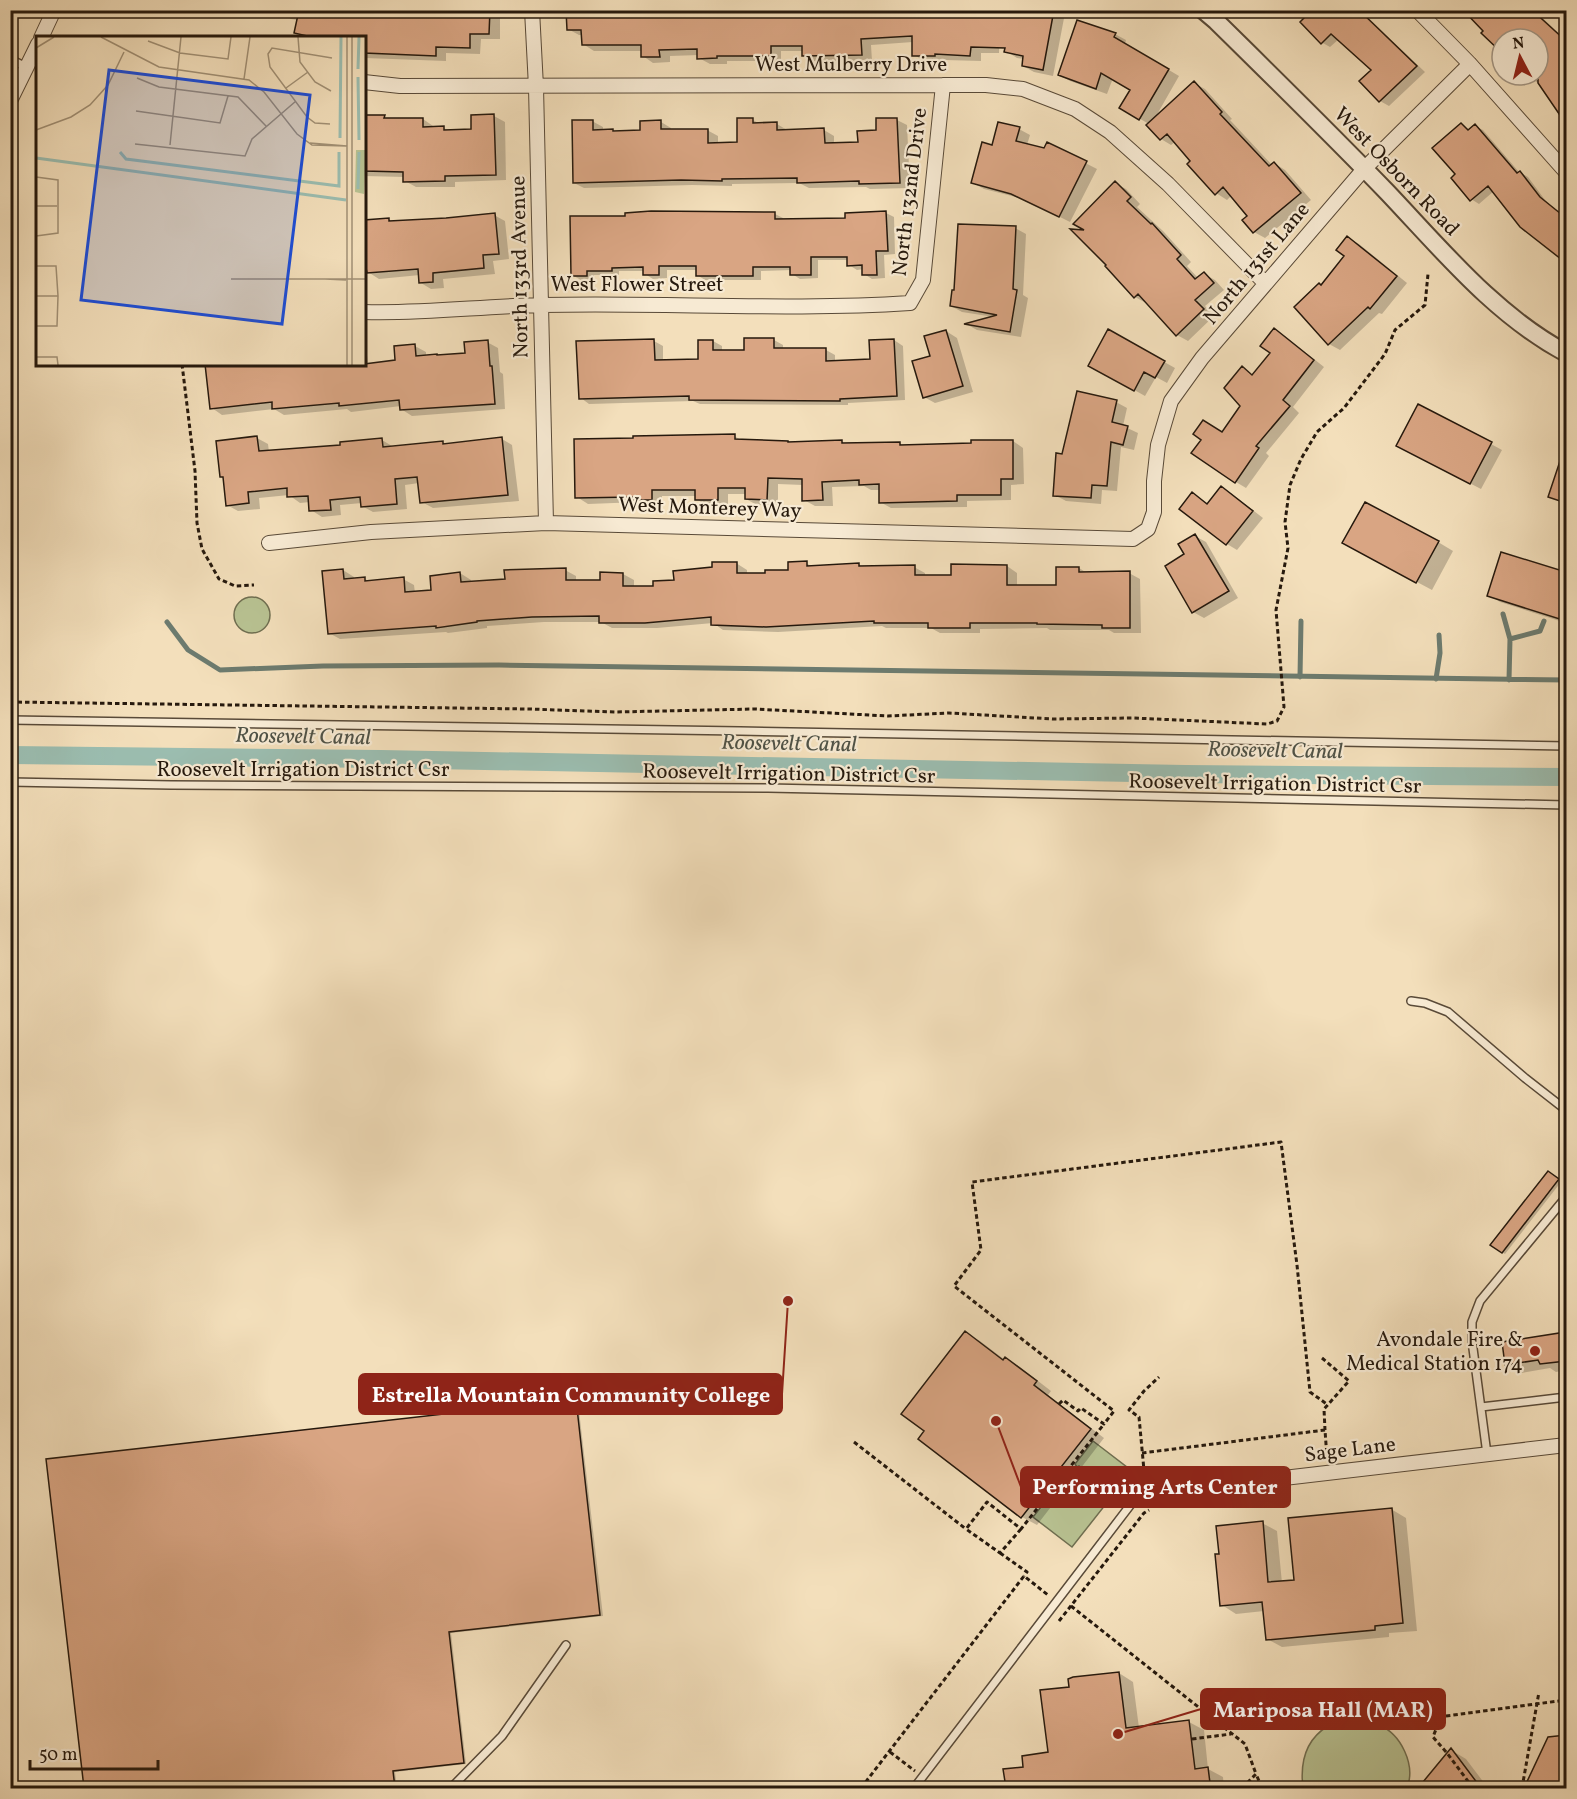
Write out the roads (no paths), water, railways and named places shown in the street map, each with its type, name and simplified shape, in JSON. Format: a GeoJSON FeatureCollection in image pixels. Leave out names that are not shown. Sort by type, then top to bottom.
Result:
{"type":"FeatureCollection","features":[{"type":"Feature","properties":{"kind":"street"},"geometry":{"type":"LineString","coordinates":[[42,36],[54,10]]}},
{"type":"Feature","properties":{"kind":"street","name":"North 133rd Avenue"},"geometry":{"type":"LineString","coordinates":[[532,10],[536,87],[546,524]]}},
{"type":"Feature","properties":{"kind":"street","name":"West Osborn Road"},"geometry":{"type":"LineString","coordinates":[[1203,10],[1364,169],[1477,286],[1513,319],[1541,340],[1566,353]]}},
{"type":"Feature","properties":{"kind":"street"},"geometry":{"type":"LineString","coordinates":[[1417,10],[1470,64],[1566,172]]}},
{"type":"Feature","properties":{"kind":"street"},"geometry":{"type":"LineString","coordinates":[[10,101],[36,48]]}},
{"type":"Feature","properties":{"kind":"street","name":"North 131st Lane"},"geometry":{"type":"LineString","coordinates":[[1148,529],[1154,512],[1154,481],[1158,445],[1172,401],[1202,358],[1364,169],[1470,64]]}},
{"type":"Feature","properties":{"kind":"street","name":"West Mulberry Drive"},"geometry":{"type":"LineString","coordinates":[[366,82],[400,86],[536,87],[986,85],[1023,89],[1075,109],[1110,132],[1168,184],[1265,283]]}},
{"type":"Feature","properties":{"kind":"street","name":"North 132nd Drive"},"geometry":{"type":"LineString","coordinates":[[910,303],[923,280],[942,85]]}},
{"type":"Feature","properties":{"kind":"street","name":"West Flower Street"},"geometry":{"type":"LineString","coordinates":[[366,312],[390,313],[541,305],[855,306],[910,303]]}},
{"type":"Feature","properties":{"kind":"street","name":"West Monterey Way"},"geometry":{"type":"LineString","coordinates":[[269,543],[371,532],[546,524],[1132,539],[1148,529]]}},
{"type":"Feature","properties":{"kind":"street","name":"Sage Lane"},"geometry":{"type":"LineString","coordinates":[[1143,1494],[1566,1445]]}},
{"type":"Feature","properties":{"kind":"lane"},"geometry":{"type":"LineString","coordinates":[[10,59],[26,67]]}},
{"type":"Feature","properties":{"kind":"lane","name":"Roosevelt Irrigation District Csr"},"geometry":{"type":"LineString","coordinates":[[10,720],[728,730],[1566,746]]}},
{"type":"Feature","properties":{"kind":"lane","name":"Roosevelt Irrigation District Csr"},"geometry":{"type":"LineString","coordinates":[[10,782],[768,788],[1566,805]]}},
{"type":"Feature","properties":{"kind":"lane"},"geometry":{"type":"LineString","coordinates":[[1411,1001],[1425,1003],[1448,1012],[1566,1110]]}},
{"type":"Feature","properties":{"kind":"lane"},"geometry":{"type":"LineString","coordinates":[[1487,1454],[1472,1341],[1472,1322],[1480,1301],[1566,1197]]}},
{"type":"Feature","properties":{"kind":"lane"},"geometry":{"type":"LineString","coordinates":[[1481,1407],[1566,1397]]}},
{"type":"Feature","properties":{"kind":"lane"},"geometry":{"type":"LineString","coordinates":[[914,1788],[1143,1494]]}},
{"type":"Feature","properties":{"kind":"lane"},"geometry":{"type":"LineString","coordinates":[[451,1788],[502,1736],[566,1645]]}},
{"type":"Feature","properties":{"kind":"waterway"},"geometry":{"type":"LineString","coordinates":[[1503,614],[1510,639],[1509,680]]}},
{"type":"Feature","properties":{"kind":"waterway"},"geometry":{"type":"LineString","coordinates":[[1300,677],[1301,621]]}},
{"type":"Feature","properties":{"kind":"waterway"},"geometry":{"type":"LineString","coordinates":[[1510,639],[1540,631],[1544,621]]}},
{"type":"Feature","properties":{"kind":"waterway"},"geometry":{"type":"LineString","coordinates":[[167,622],[188,650],[220,670],[323,666],[499,665],[1566,680]]}},
{"type":"Feature","properties":{"kind":"waterway"},"geometry":{"type":"LineString","coordinates":[[1436,679],[1440,653],[1439,635]]}},
{"type":"Feature","properties":{"kind":"waterway","name":"Roosevelt Canal"},"geometry":{"type":"LineString","coordinates":[[10,755],[381,759],[1185,774],[1566,777]]}},
{"type":"Feature","properties":{"kind":"place","name":"Estrella Mountain Community College"},"geometry":{"type":"Point","coordinates":[788,1301]}},
{"type":"Feature","properties":{"kind":"place","name":"Avondale Fire & Medical Station 174"},"geometry":{"type":"Point","coordinates":[1535,1351]}},
{"type":"Feature","properties":{"kind":"place","name":"Performing Arts Center"},"geometry":{"type":"Point","coordinates":[996,1421]}},
{"type":"Feature","properties":{"kind":"place","name":"Mariposa Hall (MAR)"},"geometry":{"type":"Point","coordinates":[1118,1734]}}]}
